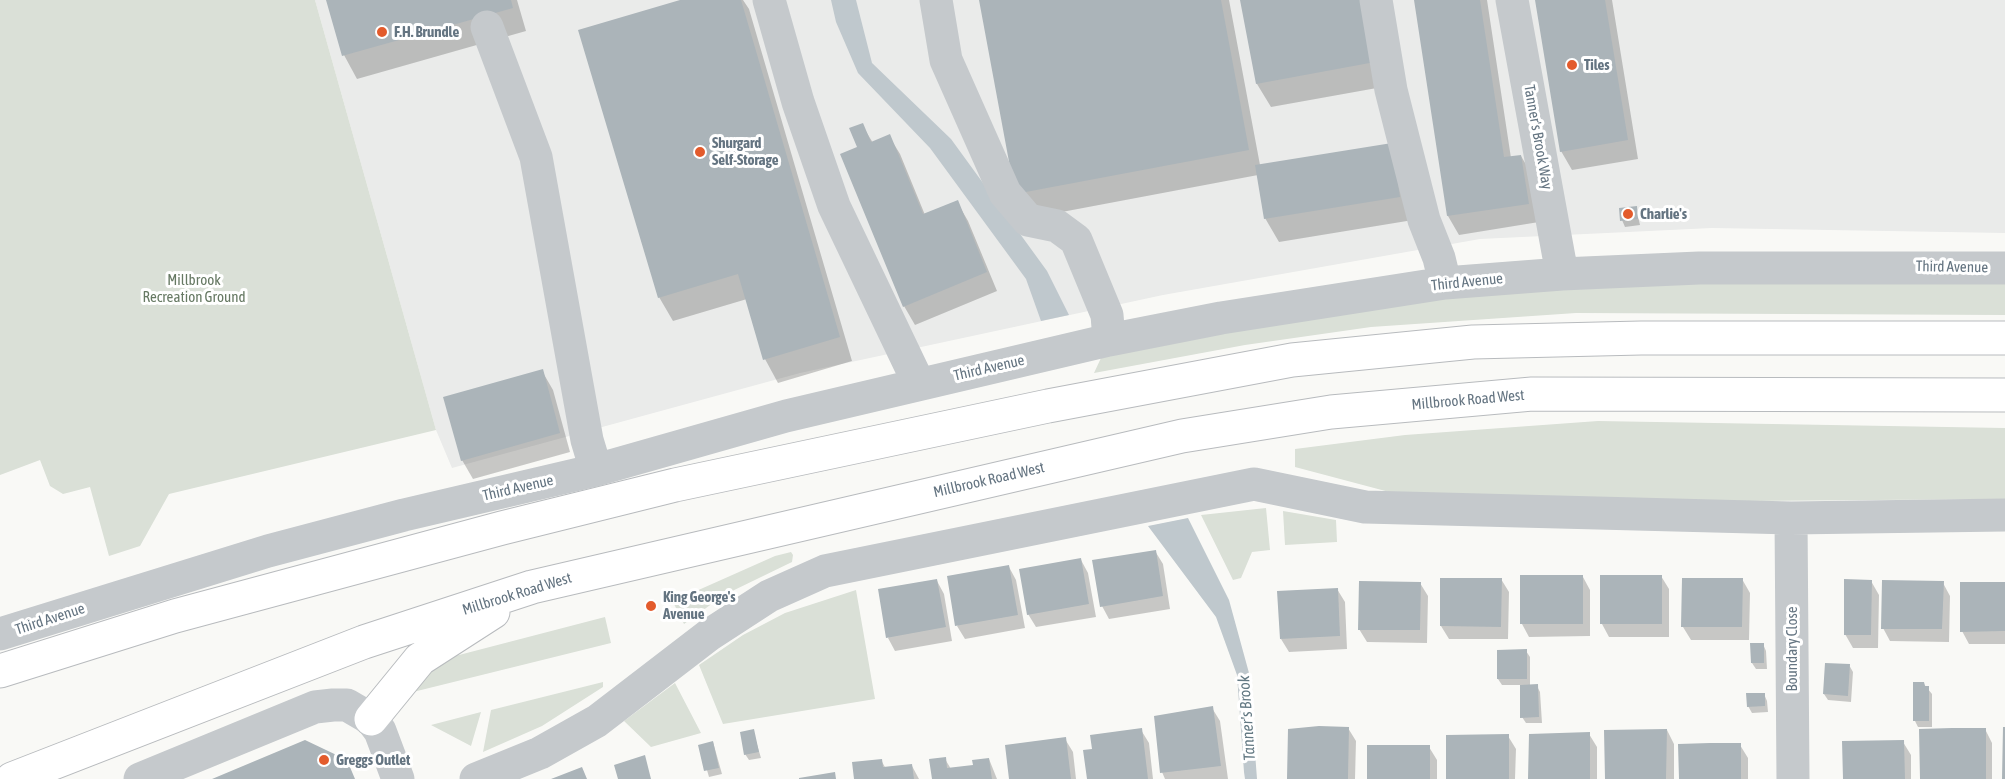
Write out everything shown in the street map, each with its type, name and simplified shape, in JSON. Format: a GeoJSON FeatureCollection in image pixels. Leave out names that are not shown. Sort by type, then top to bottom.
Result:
{"type":"FeatureCollection","features":[{"type":"Feature","properties":{"kind":"highway"},"geometry":{"type":"LineString","coordinates":[[0,671],[175,616],[502,528],[675,485],[1048,406],[1292,360],[1473,342],[1641,338],[2005,338]]}},
{"type":"Feature","properties":{"kind":"highway","name":"Millbrook Road West"},"geometry":{"type":"LineString","coordinates":[[12,779],[364,642],[532,587],[1182,436],[1331,412],[1532,394],[2005,394]]}},
{"type":"Feature","properties":{"kind":"highway"},"geometry":{"type":"LineString","coordinates":[[371,719],[420,659],[532,587]]}},
{"type":"Feature","properties":{"kind":"street"},"geometry":{"type":"LineString","coordinates":[[769,0],[798,102],[834,206],[919,384]]}},
{"type":"Feature","properties":{"kind":"street"},"geometry":{"type":"LineString","coordinates":[[936,0],[946,60],[1005,193],[1028,220],[1056,226],[1076,240],[1107,315],[1109,340]]}},
{"type":"Feature","properties":{"kind":"street"},"geometry":{"type":"LineString","coordinates":[[1376,0],[1391,90],[1424,220],[1439,258],[1445,284]]}},
{"type":"Feature","properties":{"kind":"street","name":"Tanner's Brook Way"},"geometry":{"type":"LineString","coordinates":[[1512,0],[1562,274]]}},
{"type":"Feature","properties":{"kind":"street"},"geometry":{"type":"LineString","coordinates":[[487,27],[536,157],[587,440],[596,470]]}},
{"type":"Feature","properties":{"kind":"street","name":"Third Avenue"},"geometry":{"type":"LineString","coordinates":[[0,634],[268,551],[404,515],[596,470],[786,416],[1109,340],[1221,318],[1445,284],[1562,274],[1699,268],[2005,268]]}},
{"type":"Feature","properties":{"kind":"street"},"geometry":{"type":"LineString","coordinates":[[476,779],[540,753],[597,722],[709,634],[769,596],[825,571],[1254,484],[1365,507],[1791,518],[2005,515]]}},
{"type":"Feature","properties":{"kind":"street","name":"Boundary Close"},"geometry":{"type":"LineString","coordinates":[[1791,518],[1793,779]]}},
{"type":"Feature","properties":{"kind":"street"},"geometry":{"type":"LineString","coordinates":[[140,779],[315,707],[347,705],[371,719],[380,731],[398,779]]}},
{"type":"Feature","properties":{"kind":"shaded area"},"geometry":{"type":"Polygon","coordinates":[[[315,0],[2005,0],[2005,233],[1712,228],[1480,239],[1163,295],[800,373],[452,468],[436,430],[315,0]]]}},
{"type":"Feature","properties":{"kind":"green space","name":"Millbrook Recreation Ground"},"geometry":{"type":"Polygon","coordinates":[[[0,0],[315,0],[436,430],[169,494],[140,546],[109,556],[90,487],[63,494],[50,486],[40,460],[0,475],[0,0]]]}},
{"type":"Feature","properties":{"kind":"green space"},"geometry":{"type":"Polygon","coordinates":[[[2005,276],[2005,315],[1576,313],[1371,327],[1245,345],[1094,373],[1107,345],[1482,286],[2005,276]]]}},
{"type":"Feature","properties":{"kind":"green space"},"geometry":{"type":"Polygon","coordinates":[[[1598,421],[2005,428],[2005,499],[1746,501],[1393,493],[1295,467],[1295,449],[1405,435],[1598,421]]]}},
{"type":"Feature","properties":{"kind":"green space"},"geometry":{"type":"Polygon","coordinates":[[[1266,508],[1270,550],[1252,552],[1241,578],[1233,580],[1201,515],[1266,508]]]}},
{"type":"Feature","properties":{"kind":"green space"},"geometry":{"type":"Polygon","coordinates":[[[1283,511],[1336,520],[1337,542],[1285,545],[1283,511]]]}},
{"type":"Feature","properties":{"kind":"green space"},"geometry":{"type":"Polygon","coordinates":[[[791,552],[792,562],[724,595],[684,624],[671,598],[694,592],[775,556],[791,552]]]}},
{"type":"Feature","properties":{"kind":"green space"},"geometry":{"type":"Polygon","coordinates":[[[856,590],[875,699],[723,724],[699,665],[743,635],[785,613],[856,590]]]}},
{"type":"Feature","properties":{"kind":"green space"},"geometry":{"type":"Polygon","coordinates":[[[605,617],[611,643],[409,693],[436,661],[605,617]]]}},
{"type":"Feature","properties":{"kind":"green space"},"geometry":{"type":"Polygon","coordinates":[[[603,682],[603,687],[542,726],[483,752],[491,710],[603,682]]]}},
{"type":"Feature","properties":{"kind":"green space"},"geometry":{"type":"Polygon","coordinates":[[[675,683],[701,733],[651,747],[624,721],[675,683]]]}},
{"type":"Feature","properties":{"kind":"green space"},"geometry":{"type":"Polygon","coordinates":[[[481,712],[471,746],[431,725],[481,712]]]}},
{"type":"Feature","properties":{"kind":"water"},"geometry":{"type":"Polygon","coordinates":[[[831,0],[856,0],[872,63],[951,139],[1047,271],[1069,315],[1041,321],[1026,279],[930,148],[858,73],[836,22],[831,0]]]}},
{"type":"Feature","properties":{"kind":"water","name":"Tanner's Brook"},"geometry":{"type":"Polygon","coordinates":[[[1188,518],[1229,600],[1249,673],[1257,779],[1245,779],[1237,675],[1216,617],[1148,526],[1188,518]]]}},
{"type":"Feature","properties":{"kind":"building","name":"F.H. Brundle"},"geometry":{"type":"Polygon","coordinates":[[[326,0],[511,0],[513,8],[342,56],[326,0]]]}},
{"type":"Feature","properties":{"kind":"building","name":"Shurgard Self-Storage"},"geometry":{"type":"Polygon","coordinates":[[[680,0],[741,0],[840,337],[763,360],[738,274],[658,298],[578,30],[680,0]]]}},
{"type":"Feature","properties":{"kind":"building"},"geometry":{"type":"Polygon","coordinates":[[[979,0],[1221,0],[1249,150],[1015,194],[979,0]]]}},
{"type":"Feature","properties":{"kind":"building"},"geometry":{"type":"Polygon","coordinates":[[[1240,0],[1364,0],[1375,62],[1256,84],[1240,0]]]}},
{"type":"Feature","properties":{"kind":"building"},"geometry":{"type":"Polygon","coordinates":[[[1414,0],[1480,0],[1504,157],[1521,155],[1529,204],[1447,216],[1414,0]]]}},
{"type":"Feature","properties":{"kind":"building"},"geometry":{"type":"Polygon","coordinates":[[[1535,0],[1605,0],[1628,140],[1560,152],[1535,0]]]}},
{"type":"Feature","properties":{"kind":"building"},"geometry":{"type":"Polygon","coordinates":[[[863,123],[871,142],[890,134],[923,214],[958,200],[987,272],[903,307],[840,154],[857,147],[849,128],[863,123]]]}},
{"type":"Feature","properties":{"kind":"building"},"geometry":{"type":"Polygon","coordinates":[[[1392,143],[1400,197],[1264,219],[1255,165],[1392,143]]]}},
{"type":"Feature","properties":{"kind":"building","name":"Charlie's"},"geometry":{"type":"Polygon","coordinates":[[[1637,206],[1638,219],[1620,221],[1619,208],[1637,206]]]}},
{"type":"Feature","properties":{"kind":"building"},"geometry":{"type":"Polygon","coordinates":[[[543,369],[560,433],[461,461],[443,397],[543,369]]]}},
{"type":"Feature","properties":{"kind":"building"},"geometry":{"type":"Polygon","coordinates":[[[1156,550],[1163,596],[1100,607],[1092,560],[1156,550]]]}},
{"type":"Feature","properties":{"kind":"building"},"geometry":{"type":"Polygon","coordinates":[[[1081,558],[1089,604],[1027,615],[1019,569],[1081,558]]]}},
{"type":"Feature","properties":{"kind":"building"},"geometry":{"type":"Polygon","coordinates":[[[1009,565],[1018,615],[955,626],[947,576],[1009,565]]]}},
{"type":"Feature","properties":{"kind":"building"},"geometry":{"type":"Polygon","coordinates":[[[1520,575],[1583,575],[1583,624],[1520,624],[1520,575]]]}},
{"type":"Feature","properties":{"kind":"building"},"geometry":{"type":"Polygon","coordinates":[[[1600,575],[1662,575],[1662,624],[1600,624],[1600,575]]]}},
{"type":"Feature","properties":{"kind":"building"},"geometry":{"type":"Polygon","coordinates":[[[1440,578],[1502,578],[1501,627],[1440,626],[1440,578]]]}},
{"type":"Feature","properties":{"kind":"building"},"geometry":{"type":"Polygon","coordinates":[[[1682,578],[1743,578],[1742,627],[1681,627],[1682,578]]]}},
{"type":"Feature","properties":{"kind":"building"},"geometry":{"type":"Polygon","coordinates":[[[937,579],[946,627],[886,638],[878,589],[937,579]]]}},
{"type":"Feature","properties":{"kind":"building"},"geometry":{"type":"Polygon","coordinates":[[[1844,579],[1872,580],[1871,635],[1844,635],[1844,579]]]}},
{"type":"Feature","properties":{"kind":"building"},"geometry":{"type":"Polygon","coordinates":[[[1882,580],[1944,581],[1942,629],[1881,629],[1882,580]]]}},
{"type":"Feature","properties":{"kind":"building"},"geometry":{"type":"Polygon","coordinates":[[[1359,581],[1421,582],[1420,630],[1358,630],[1359,581]]]}},
{"type":"Feature","properties":{"kind":"building"},"geometry":{"type":"Polygon","coordinates":[[[1960,582],[2005,582],[2005,631],[1960,632],[1960,582]]]}},
{"type":"Feature","properties":{"kind":"building"},"geometry":{"type":"Polygon","coordinates":[[[1338,588],[1340,636],[1280,639],[1277,591],[1338,588]]]}},
{"type":"Feature","properties":{"kind":"building"},"geometry":{"type":"Polygon","coordinates":[[[1750,643],[1764,643],[1764,663],[1751,663],[1750,643]]]}},
{"type":"Feature","properties":{"kind":"building"},"geometry":{"type":"Polygon","coordinates":[[[1527,649],[1527,679],[1497,679],[1497,650],[1527,649]]]}},
{"type":"Feature","properties":{"kind":"building"},"geometry":{"type":"Polygon","coordinates":[[[1825,663],[1850,664],[1848,696],[1823,694],[1825,663]]]}},
{"type":"Feature","properties":{"kind":"building"},"geometry":{"type":"Polygon","coordinates":[[[1913,682],[1924,682],[1925,686],[1929,686],[1929,721],[1913,721],[1913,682]]]}},
{"type":"Feature","properties":{"kind":"building"},"geometry":{"type":"Polygon","coordinates":[[[1538,684],[1539,717],[1520,718],[1520,685],[1538,684]]]}},
{"type":"Feature","properties":{"kind":"building"},"geometry":{"type":"Polygon","coordinates":[[[1746,693],[1765,693],[1765,706],[1747,707],[1746,693]]]}},
{"type":"Feature","properties":{"kind":"building"},"geometry":{"type":"Polygon","coordinates":[[[1213,706],[1221,766],[1160,773],[1154,716],[1213,706]]]}},
{"type":"Feature","properties":{"kind":"building"},"geometry":{"type":"Polygon","coordinates":[[[1319,726],[1349,727],[1348,779],[1287,779],[1288,729],[1319,726]]]}},
{"type":"Feature","properties":{"kind":"building"},"geometry":{"type":"Polygon","coordinates":[[[2003,727],[2005,727],[2005,779],[2002,779],[2003,727]]]}},
{"type":"Feature","properties":{"kind":"building"},"geometry":{"type":"Polygon","coordinates":[[[1142,728],[1148,779],[1087,779],[1083,750],[1092,749],[1090,735],[1142,728]]]}},
{"type":"Feature","properties":{"kind":"building"},"geometry":{"type":"Polygon","coordinates":[[[1986,728],[1986,779],[1920,779],[1919,729],[1986,728]]]}},
{"type":"Feature","properties":{"kind":"building"},"geometry":{"type":"Polygon","coordinates":[[[754,729],[759,752],[744,755],[740,732],[754,729]]]}},
{"type":"Feature","properties":{"kind":"building"},"geometry":{"type":"Polygon","coordinates":[[[1667,729],[1666,779],[1605,779],[1604,730],[1667,729]]]}},
{"type":"Feature","properties":{"kind":"building"},"geometry":{"type":"Polygon","coordinates":[[[1590,732],[1590,779],[1528,779],[1529,734],[1590,732]]]}},
{"type":"Feature","properties":{"kind":"building"},"geometry":{"type":"Polygon","coordinates":[[[1509,734],[1509,779],[1446,779],[1446,735],[1509,734]]]}},
{"type":"Feature","properties":{"kind":"building"},"geometry":{"type":"Polygon","coordinates":[[[1066,737],[1071,779],[1009,779],[1005,745],[1066,737]]]}},
{"type":"Feature","properties":{"kind":"building"},"geometry":{"type":"Polygon","coordinates":[[[305,740],[347,760],[355,779],[212,779],[305,740]]]}},
{"type":"Feature","properties":{"kind":"building"},"geometry":{"type":"Polygon","coordinates":[[[1904,740],[1905,779],[1843,779],[1842,741],[1904,740]]]}},
{"type":"Feature","properties":{"kind":"building"},"geometry":{"type":"Polygon","coordinates":[[[713,741],[719,768],[704,771],[698,745],[713,741]]]}},
{"type":"Feature","properties":{"kind":"building"},"geometry":{"type":"Polygon","coordinates":[[[1741,743],[1741,779],[1679,779],[1678,744],[1741,743]]]}},
{"type":"Feature","properties":{"kind":"building"},"geometry":{"type":"Polygon","coordinates":[[[1367,745],[1430,745],[1430,779],[1367,779],[1367,745]]]}},
{"type":"Feature","properties":{"kind":"building"},"geometry":{"type":"Polygon","coordinates":[[[645,755],[651,779],[618,779],[614,765],[645,755]]]}},
{"type":"Feature","properties":{"kind":"building"},"geometry":{"type":"Polygon","coordinates":[[[946,757],[947,768],[973,765],[972,760],[989,758],[992,779],[932,779],[929,759],[946,757]]]}},
{"type":"Feature","properties":{"kind":"building"},"geometry":{"type":"Polygon","coordinates":[[[882,759],[883,767],[912,764],[914,779],[854,779],[852,762],[882,759]]]}},
{"type":"Feature","properties":{"kind":"building"},"geometry":{"type":"Polygon","coordinates":[[[582,767],[587,779],[551,779],[582,767]]]}},
{"type":"Feature","properties":{"kind":"building"},"geometry":{"type":"Polygon","coordinates":[[[835,772],[836,779],[799,779],[799,778],[835,772]]]}},
{"type":"Feature","properties":{"kind":"place","name":"F.H. Brundle"},"geometry":{"type":"Point","coordinates":[382,32]}},
{"type":"Feature","properties":{"kind":"place","name":"Tiles"},"geometry":{"type":"Point","coordinates":[1572,65]}},
{"type":"Feature","properties":{"kind":"place","name":"Shurgard Self-Storage"},"geometry":{"type":"Point","coordinates":[700,152]}},
{"type":"Feature","properties":{"kind":"place","name":"Charlie's"},"geometry":{"type":"Point","coordinates":[1628,214]}},
{"type":"Feature","properties":{"kind":"place","name":"King George's Avenue"},"geometry":{"type":"Point","coordinates":[651,606]}},
{"type":"Feature","properties":{"kind":"place","name":"Greggs Outlet"},"geometry":{"type":"Point","coordinates":[324,760]}}]}
